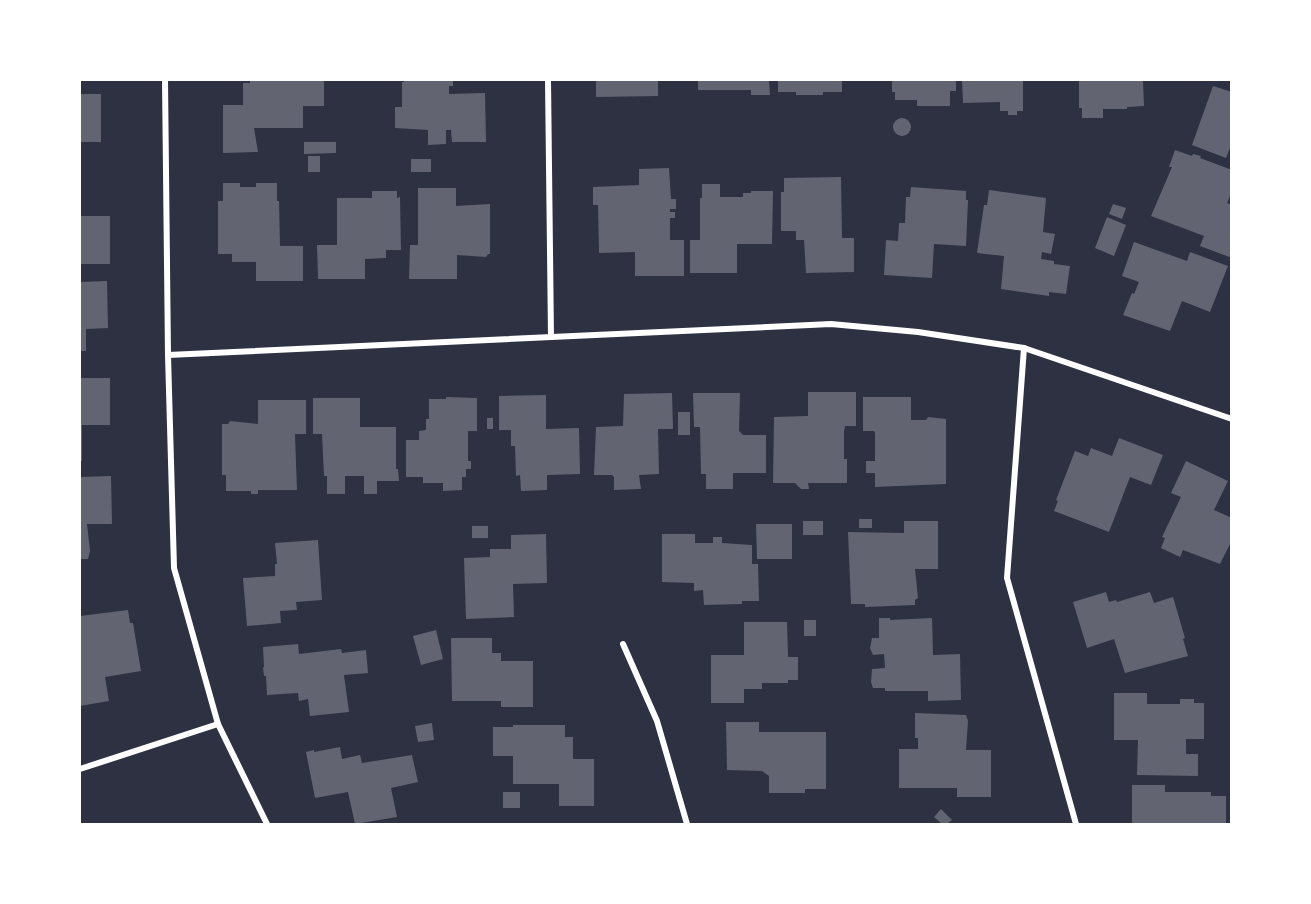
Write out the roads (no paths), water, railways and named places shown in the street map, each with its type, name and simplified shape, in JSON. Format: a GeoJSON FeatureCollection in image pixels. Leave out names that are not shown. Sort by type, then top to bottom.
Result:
{"type":"FeatureCollection","features":[{"type":"Feature","properties":{"kind":"street"},"geometry":{"type":"LineString","coordinates":[[165,80],[168,355],[174,567],[218,724],[267,825]]}},
{"type":"Feature","properties":{"kind":"street"},"geometry":{"type":"LineString","coordinates":[[548,80],[551,337]]}},
{"type":"Feature","properties":{"kind":"street"},"geometry":{"type":"LineString","coordinates":[[168,355],[831,324],[918,332],[1024,348],[1232,419]]}},
{"type":"Feature","properties":{"kind":"street"},"geometry":{"type":"LineString","coordinates":[[1024,348],[1007,578],[1076,825]]}},
{"type":"Feature","properties":{"kind":"street"},"geometry":{"type":"LineString","coordinates":[[622,644],[657,721],[687,825]]}},
{"type":"Feature","properties":{"kind":"street"},"geometry":{"type":"LineString","coordinates":[[80,769],[218,724]]}}]}
